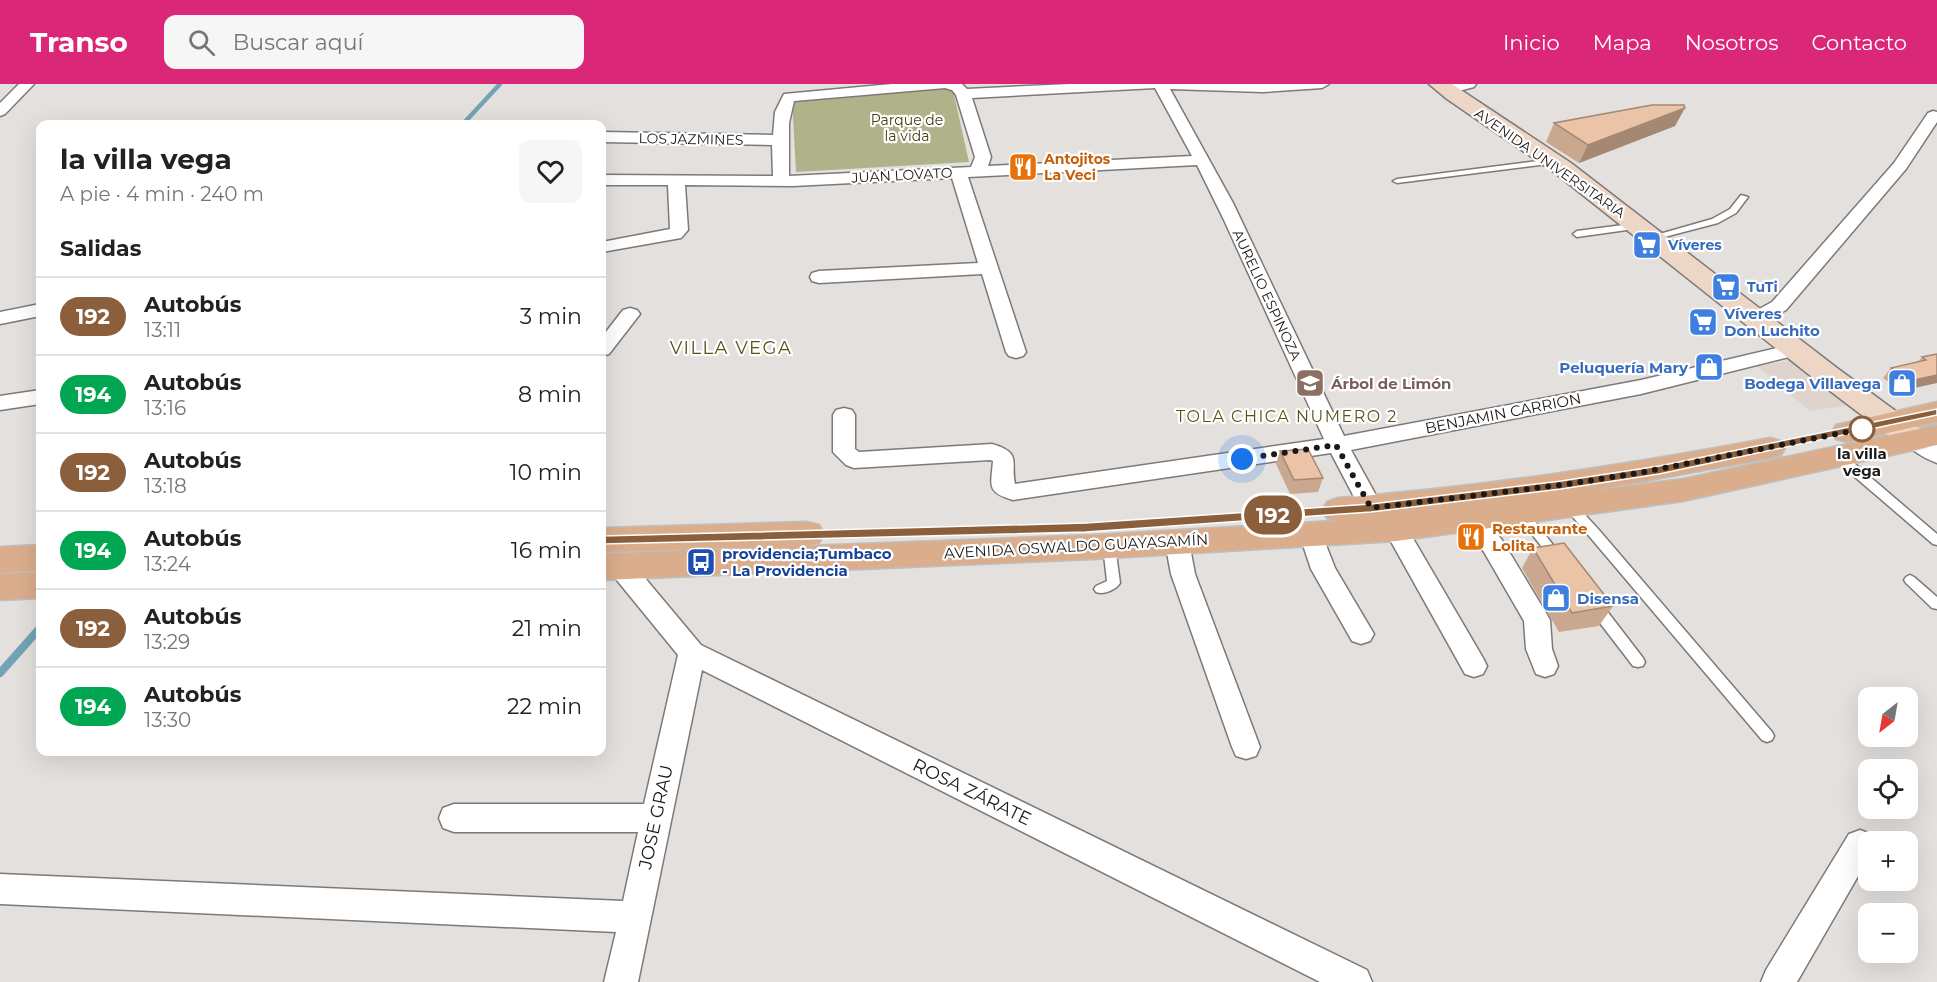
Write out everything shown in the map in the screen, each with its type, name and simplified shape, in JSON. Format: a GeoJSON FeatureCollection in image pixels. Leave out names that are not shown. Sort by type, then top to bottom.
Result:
{"type":"FeatureCollection","features":[{"type":"Feature","properties":{"kind":"main road","name":"AVENIDA OSWALDO GUAYASAMÍN"},"geometry":{"type":"LineString","coordinates":[[608,558],[1371,508],[1648,472],[1937,412]]}},
{"type":"Feature","properties":{"kind":"main road","name":"AVENIDA OSWALDO GUAYASAMÍN"},"geometry":{"type":"LineString","coordinates":[[608,558],[1109,546],[1396,529],[1683,490],[1838,456],[1930,444]]}},
{"type":"Feature","properties":{"kind":"main road"},"geometry":{"type":"LineString","coordinates":[[0,560],[36,558]]}},
{"type":"Feature","properties":{"kind":"main road"},"geometry":{"type":"LineString","coordinates":[[0,587],[36,585]]}},
{"type":"Feature","properties":{"kind":"street"},"geometry":{"type":"LineString","coordinates":[[0,111],[27,84]]}},
{"type":"Feature","properties":{"kind":"street"},"geometry":{"type":"LineString","coordinates":[[784,180],[781,176],[780,140],[784,103],[789,98],[945,84],[957,87],[963,94],[983,157],[981,165],[967,172],[989,268],[1016,352]]}},
{"type":"Feature","properties":{"kind":"street"},"geometry":{"type":"LineString","coordinates":[[963,94],[1066,86],[1154,84]]}},
{"type":"Feature","properties":{"kind":"street","name":"AURELIO ESPINOZA"},"geometry":{"type":"LineString","coordinates":[[1160,84],[1203,160],[1336,445],[1371,508]]}},
{"type":"Feature","properties":{"kind":"street"},"geometry":{"type":"LineString","coordinates":[[1166,84],[1263,88],[1322,84]]}},
{"type":"Feature","properties":{"kind":"street","name":"AVENIDA UNIVERSITARIA"},"geometry":{"type":"LineString","coordinates":[[1452,86],[1646,232],[1757,318],[1794,350],[1891,423],[1930,444]]}},
{"type":"Feature","properties":{"kind":"street"},"geometry":{"type":"LineString","coordinates":[[1757,318],[1779,306],[1900,166],[1933,116]]}},
{"type":"Feature","properties":{"kind":"street","name":"LOS JAZMINES"},"geometry":{"type":"LineString","coordinates":[[606,137],[780,140]]}},
{"type":"Feature","properties":{"kind":"street","name":"JUAN LOVATO"},"geometry":{"type":"LineString","coordinates":[[606,180],[784,180],[1203,160]]}},
{"type":"Feature","properties":{"kind":"street"},"geometry":{"type":"LineString","coordinates":[[606,246],[675,234],[679,230],[676,181]]}},
{"type":"Feature","properties":{"kind":"street"},"geometry":{"type":"LineString","coordinates":[[819,277],[989,268]]}},
{"type":"Feature","properties":{"kind":"street"},"geometry":{"type":"LineString","coordinates":[[0,318],[36,311]]}},
{"type":"Feature","properties":{"kind":"street"},"geometry":{"type":"LineString","coordinates":[[606,345],[630,314]]}},
{"type":"Feature","properties":{"kind":"street","name":"BENJAMIN CARRION"},"geometry":{"type":"LineString","coordinates":[[844,415],[844,452],[854,460],[992,452],[1000,455],[1004,460],[1002,487],[1013,492],[1336,445],[1641,387],[1794,350]]}},
{"type":"Feature","properties":{"kind":"street"},"geometry":{"type":"LineString","coordinates":[[0,403],[36,398]]}},
{"type":"Feature","properties":{"kind":"street"},"geometry":{"type":"LineString","coordinates":[[1472,519],[1493,546],[1537,620],[1539,649],[1545,666]]}},
{"type":"Feature","properties":{"kind":"street"},"geometry":{"type":"LineString","coordinates":[[1396,529],[1474,666]]}},
{"type":"Feature","properties":{"kind":"street"},"geometry":{"type":"LineString","coordinates":[[1311,533],[1323,569],[1361,634]]}},
{"type":"Feature","properties":{"kind":"street"},"geometry":{"type":"LineString","coordinates":[[1177,542],[1183,574],[1246,747]]}},
{"type":"Feature","properties":{"kind":"street","name":"ROSA ZÁRATE"},"geometry":{"type":"LineString","coordinates":[[608,558],[692,653],[1355,982]]}},
{"type":"Feature","properties":{"kind":"street","name":"JOSE GRAU"},"geometry":{"type":"LineString","coordinates":[[621,982],[692,653]]}},
{"type":"Feature","properties":{"kind":"street"},"geometry":{"type":"LineString","coordinates":[[454,818],[656,818]]}},
{"type":"Feature","properties":{"kind":"street"},"geometry":{"type":"LineString","coordinates":[[1778,982],[1858,847]]}},
{"type":"Feature","properties":{"kind":"street"},"geometry":{"type":"LineString","coordinates":[[0,889],[634,916]]}},
{"type":"Feature","properties":{"kind":"lane"},"geometry":{"type":"LineString","coordinates":[[1397,180],[1553,161]]}},
{"type":"Feature","properties":{"kind":"lane"},"geometry":{"type":"LineString","coordinates":[[1577,234],[1646,232],[1715,221],[1733,211],[1744,197]]}},
{"type":"Feature","properties":{"kind":"lane"},"geometry":{"type":"LineString","coordinates":[[1838,456],[1937,541]]}},
{"type":"Feature","properties":{"kind":"lane"},"geometry":{"type":"LineString","coordinates":[[1571,507],[1595,532],[1767,736]]}},
{"type":"Feature","properties":{"kind":"lane"},"geometry":{"type":"LineString","coordinates":[[1522,513],[1566,569]]}},
{"type":"Feature","properties":{"kind":"lane"},"geometry":{"type":"LineString","coordinates":[[1100,589],[1113,583],[1109,546]]}},
{"type":"Feature","properties":{"kind":"lane"},"geometry":{"type":"LineString","coordinates":[[1910,580],[1937,604]]}},
{"type":"Feature","properties":{"kind":"lane"},"geometry":{"type":"LineString","coordinates":[[1587,597],[1638,662]]}},
{"type":"Feature","properties":{"kind":"shaded area"},"geometry":{"type":"Polygon","coordinates":[[[1795,360],[1850,405],[1810,411],[1757,366],[1795,360]]]}},
{"type":"Feature","properties":{"kind":"green space","name":"Parque de la vida"},"geometry":{"type":"Polygon","coordinates":[[[952,86],[969,162],[796,172],[792,99],[952,86]]]}},
{"type":"Feature","properties":{"kind":"building"},"geometry":{"type":"Polygon","coordinates":[[[1652,105],[1684,105],[1685,108],[1588,145],[1554,123],[1652,105]]]}},
{"type":"Feature","properties":{"kind":"building"},"geometry":{"type":"Polygon","coordinates":[[[1937,354],[1937,375],[1910,381],[1891,368],[1926,360],[1922,357],[1937,354]]]}},
{"type":"Feature","properties":{"kind":"building"},"geometry":{"type":"Polygon","coordinates":[[[1308,449],[1323,478],[1294,480],[1280,451],[1308,449]]]}},
{"type":"Feature","properties":{"kind":"building"},"geometry":{"type":"Polygon","coordinates":[[[1564,543],[1613,606],[1572,613],[1533,548],[1564,543]]]}},
{"type":"Feature","properties":{"kind":"waterway"},"geometry":{"type":"LineString","coordinates":[[467,120],[500,84]]}},
{"type":"Feature","properties":{"kind":"waterway"},"geometry":{"type":"LineString","coordinates":[[0,673],[36,632]]}},
{"type":"Feature","properties":{"kind":"bus line","name":"192"},"geometry":{"type":"LineString","coordinates":[[606,540],[1086,527],[1371,508],[1561,485],[1659,470],[1937,412]]}},
{"type":"Feature","properties":{"kind":"place","name":"Antojitos La Veci"},"geometry":{"type":"Point","coordinates":[1023,167]}},
{"type":"Feature","properties":{"kind":"place","name":"Víveres"},"geometry":{"type":"Point","coordinates":[1647,245]}},
{"type":"Feature","properties":{"kind":"place","name":"TuTi"},"geometry":{"type":"Point","coordinates":[1726,287]}},
{"type":"Feature","properties":{"kind":"place","name":"Víveres Don Luchito"},"geometry":{"type":"Point","coordinates":[1703,322]}},
{"type":"Feature","properties":{"kind":"place","name":"Peluquería Mary"},"geometry":{"type":"Point","coordinates":[1709,367]}},
{"type":"Feature","properties":{"kind":"place","name":"Árbol de Limón"},"geometry":{"type":"Point","coordinates":[1310,383]}},
{"type":"Feature","properties":{"kind":"place","name":"Bodega Villavega"},"geometry":{"type":"Point","coordinates":[1902,383]}},
{"type":"Feature","properties":{"kind":"place","name":"la villa vega"},"geometry":{"type":"Point","coordinates":[1862,429]}},
{"type":"Feature","properties":{"kind":"place","name":"Restaurante Lolita"},"geometry":{"type":"Point","coordinates":[1471,537]}},
{"type":"Feature","properties":{"kind":"place","name":"providencia;Tumbaco - La Providencia"},"geometry":{"type":"Point","coordinates":[701,562]}},
{"type":"Feature","properties":{"kind":"place","name":"Disensa"},"geometry":{"type":"Point","coordinates":[1556,598]}},
{"type":"Feature","properties":{"kind":"district","name":"VILLA VEGA"},"geometry":{"type":"Point","coordinates":[731,348]}},
{"type":"Feature","properties":{"kind":"district","name":"TOLA CHICA NUMERO 2"},"geometry":{"type":"Point","coordinates":[1287,416]}},
{"type":"Feature","properties":{"kind":"route"},"geometry":{"type":"LineString","coordinates":[[1242,459],[1336,445],[1371,508],[1561,485],[1659,470],[1862,429]]}}]}
